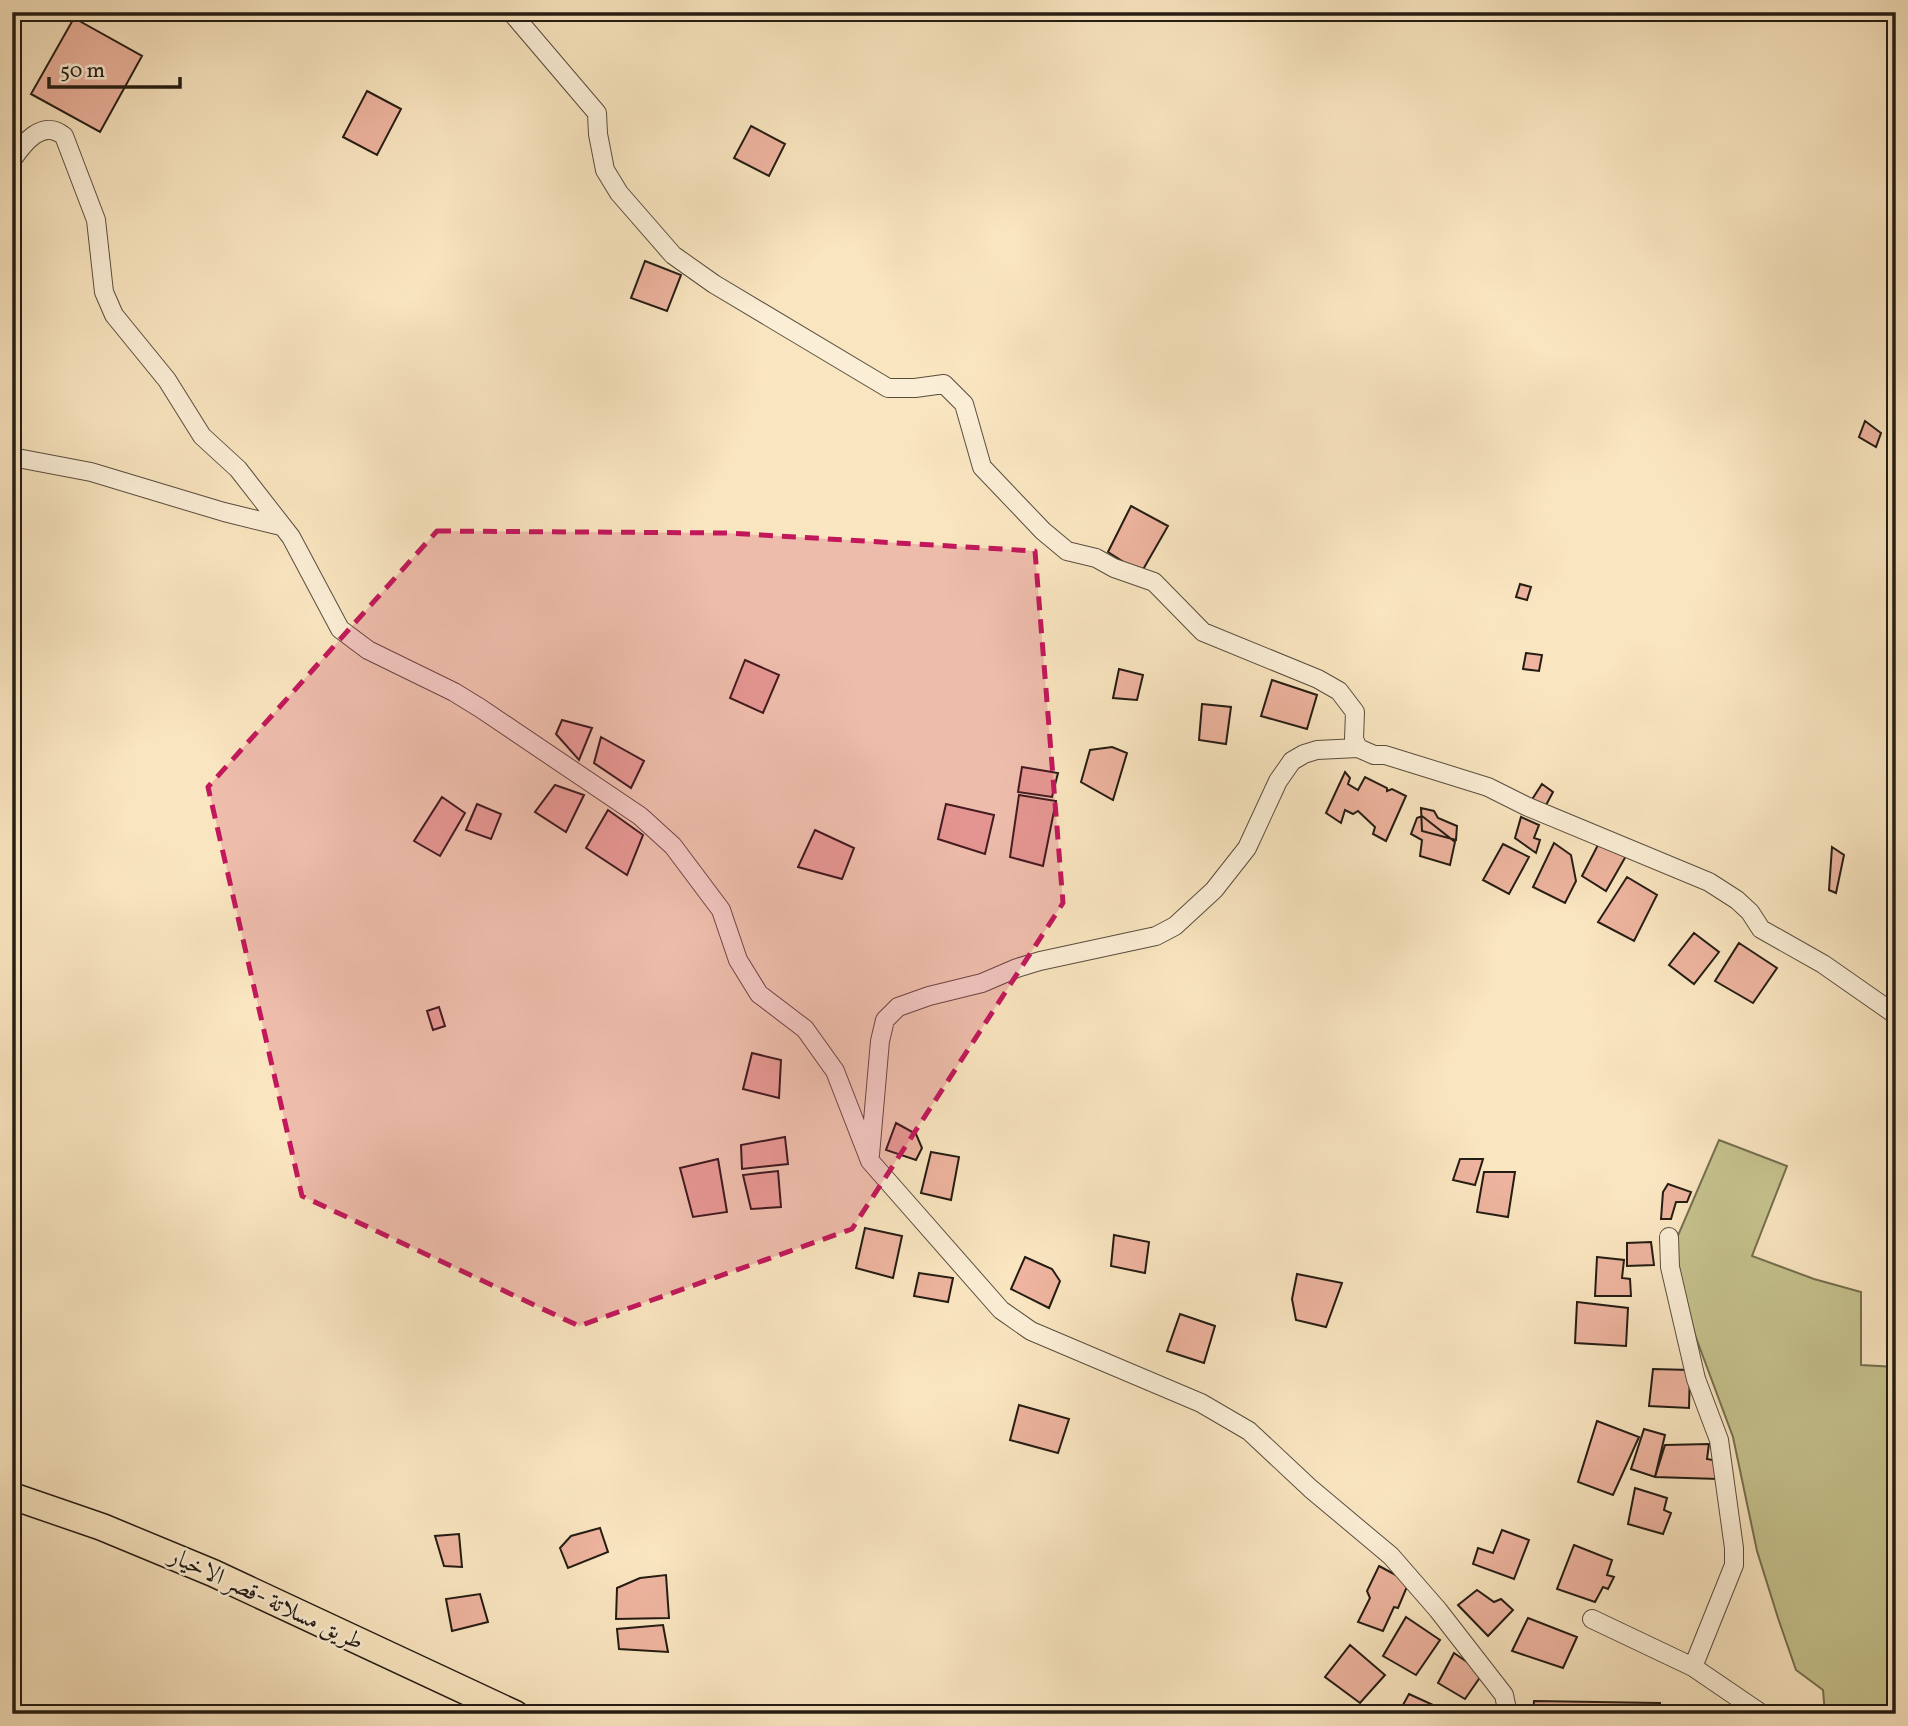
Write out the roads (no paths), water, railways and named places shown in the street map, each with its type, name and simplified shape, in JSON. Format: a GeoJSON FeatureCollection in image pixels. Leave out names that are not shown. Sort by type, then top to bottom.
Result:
{"type":"FeatureCollection","features":[{"type":"Feature","properties":{"kind":"main road","name":"طريق مسلاتة -قصر الاخيار"},"geometry":{"type":"LineString","coordinates":[[12,1496],[102,1527],[213,1573],[515,1714]]}},
{"type":"Feature","properties":{"kind":"street"},"geometry":{"type":"LineString","coordinates":[[511,12],[597,113],[605,170],[619,193],[673,255],[714,284],[888,388],[944,384],[964,404],[982,467],[1043,531],[1067,551],[1096,558],[1114,568],[1154,582],[1203,632],[1318,679],[1339,691],[1355,712],[1354,739],[1358,748]]}},
{"type":"Feature","properties":{"kind":"street"},"geometry":{"type":"LineString","coordinates":[[12,160],[29,136],[50,130],[64,136],[96,220],[104,292],[114,315],[167,380],[202,436],[238,469],[291,537],[340,629],[348,638],[454,692],[640,816],[673,846],[721,910],[738,960],[759,994],[805,1029],[835,1071],[870,1161],[1001,1310],[1031,1331],[1201,1403],[1249,1431],[1311,1489],[1391,1556],[1504,1695],[1508,1714]]}},
{"type":"Feature","properties":{"kind":"street"},"geometry":{"type":"LineString","coordinates":[[12,457],[91,472],[281,526]]}},
{"type":"Feature","properties":{"kind":"street"},"geometry":{"type":"LineString","coordinates":[[870,1161],[880,1041],[886,1020],[898,1007],[982,983],[1040,961],[1156,936],[1175,926],[1214,890],[1247,848],[1278,781],[1292,761],[1317,750],[1358,748],[1374,755],[1385,755],[1488,787],[1526,806],[1709,882],[1744,906],[1761,929],[1823,964],[1896,1015]]}},
{"type":"Feature","properties":{"kind":"street"},"geometry":{"type":"LineString","coordinates":[[1669,1237],[1670,1267],[1696,1379],[1718,1440],[1734,1548],[1734,1565],[1693,1667]]}},
{"type":"Feature","properties":{"kind":"street"},"geometry":{"type":"LineString","coordinates":[[1592,1619],[1693,1667],[1762,1714]]}}]}
